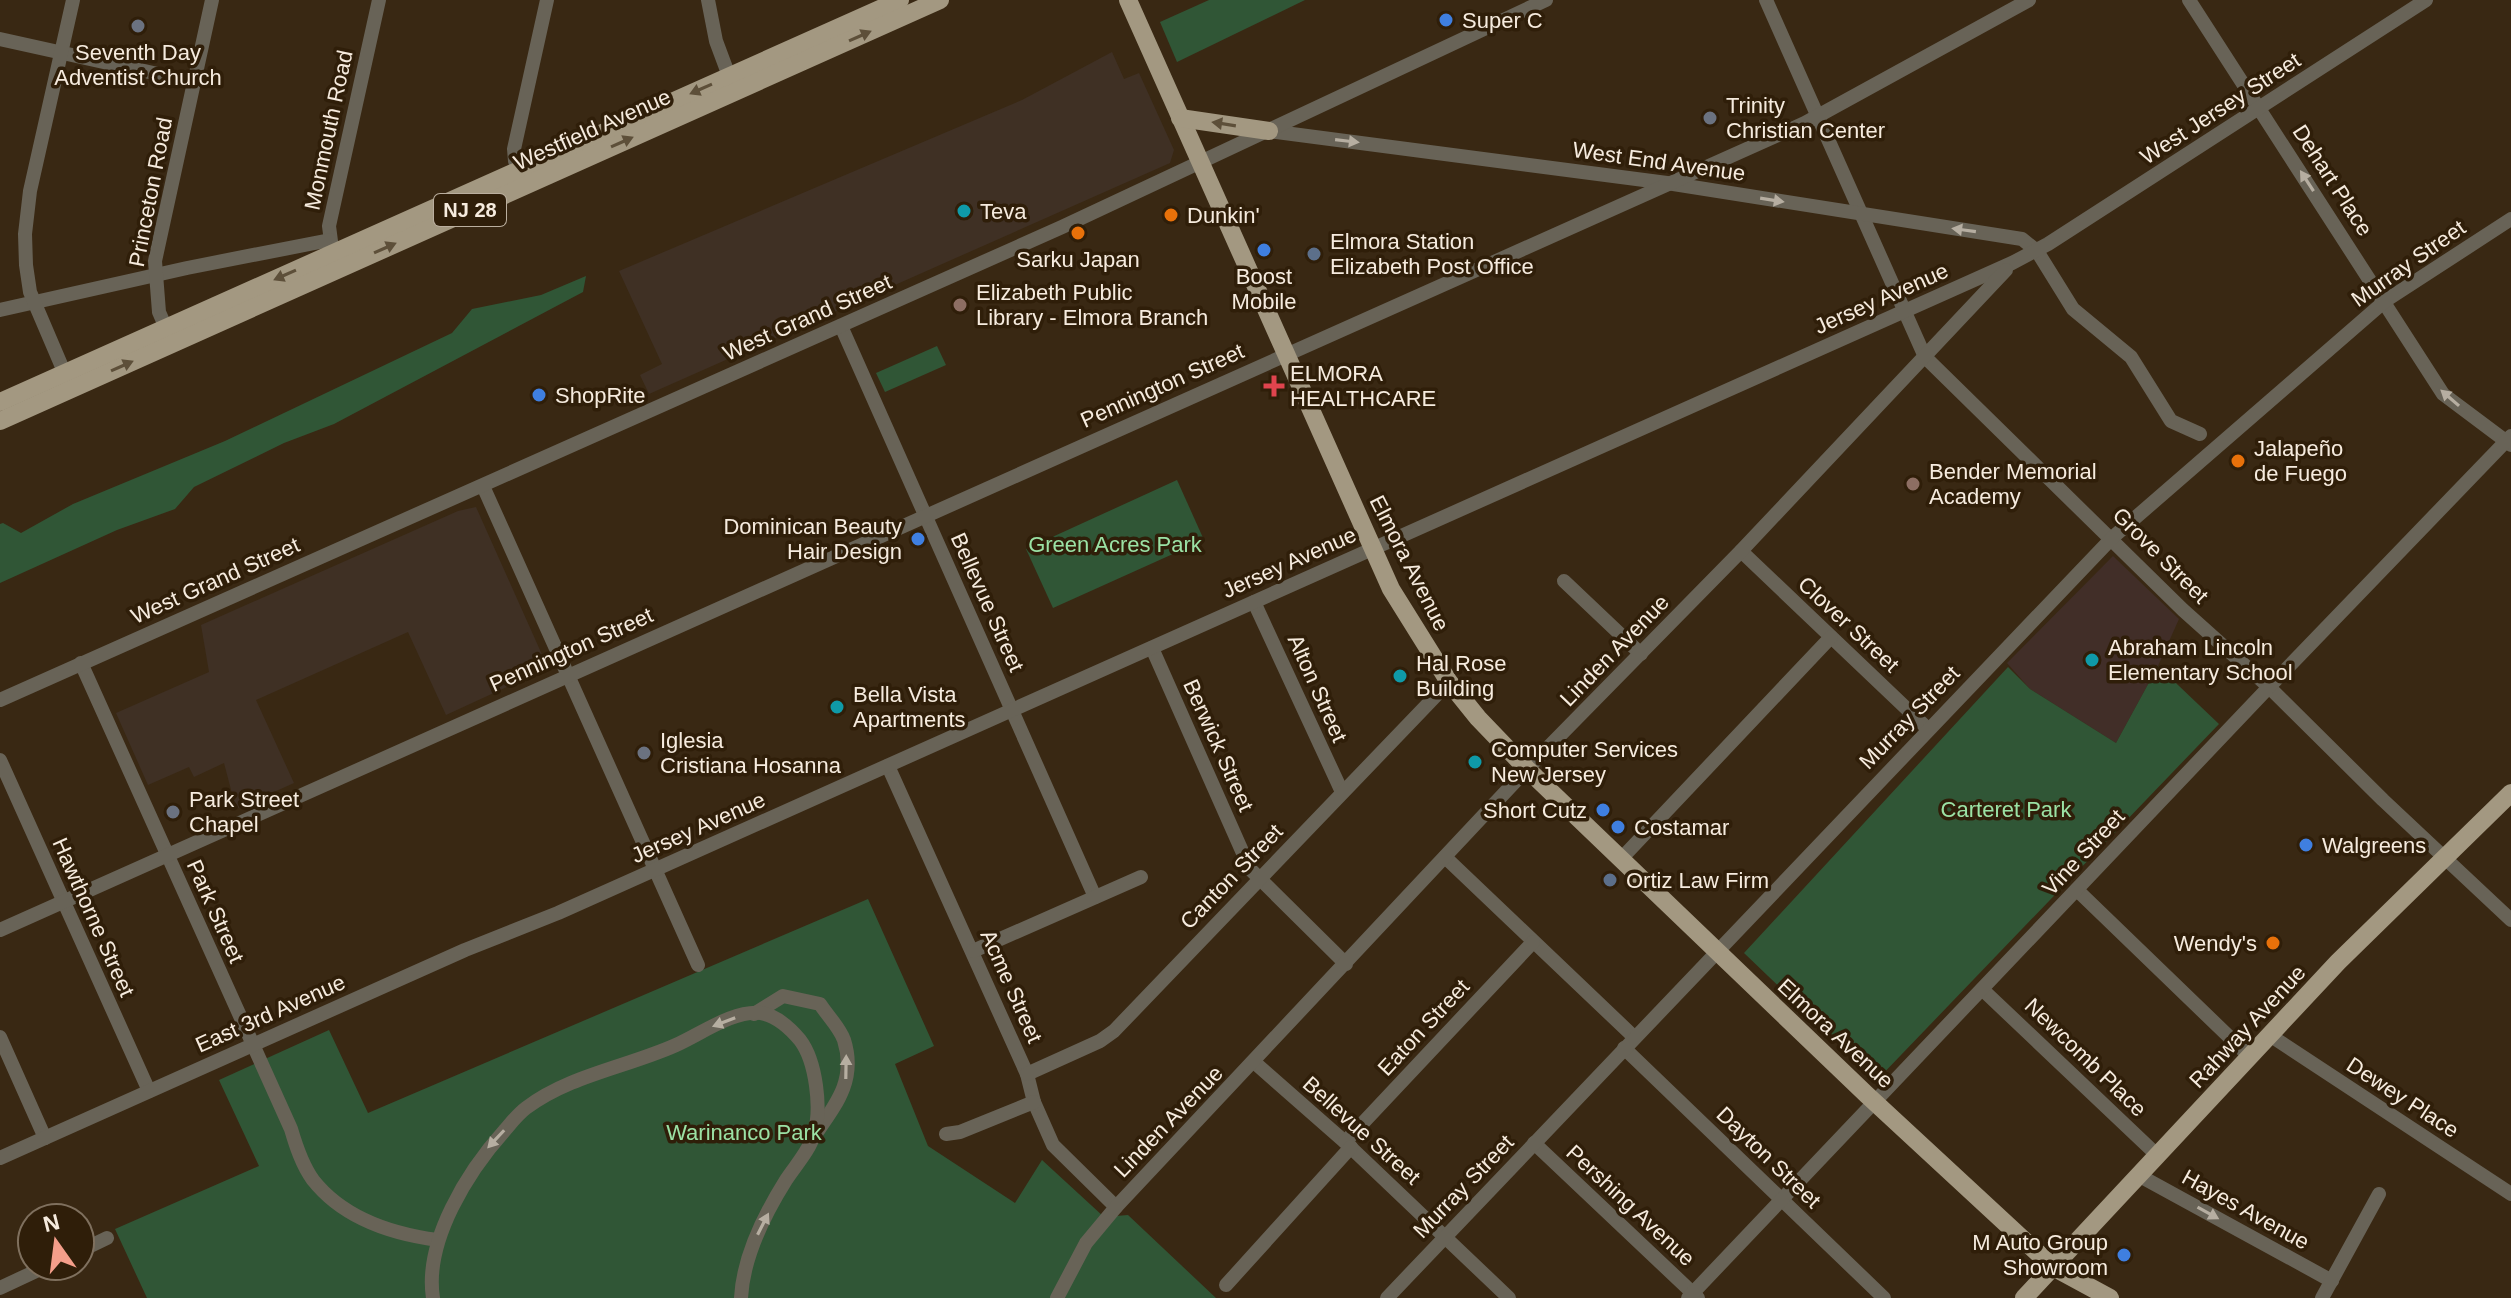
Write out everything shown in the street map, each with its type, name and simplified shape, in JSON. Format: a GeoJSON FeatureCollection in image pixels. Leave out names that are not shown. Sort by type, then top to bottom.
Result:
{"type":"FeatureCollection","features":[{"type":"Feature","properties":{"kind":"main road","name":"Westfield Avenue"},"geometry":{"type":"LineString","coordinates":[[732,84],[900,0]]}},
{"type":"Feature","properties":{"kind":"main road","name":"Westfield Avenue"},"geometry":{"type":"LineString","coordinates":[[0,421],[68,381],[169,336],[335,254],[523,178],[916,5],[940,0]]}},
{"type":"Feature","properties":{"kind":"main road","name":"Elmora Avenue"},"geometry":{"type":"LineString","coordinates":[[1128,0],[1391,589],[1449,682],[1478,718],[1527,769],[1875,1103],[2053,1267],[2110,1298]]}},
{"type":"Feature","properties":{"kind":"main road"},"geometry":{"type":"LineString","coordinates":[[1180,118],[1269,131]]}},
{"type":"Feature","properties":{"kind":"main road","name":"Westfield Avenue"},"geometry":{"type":"LineString","coordinates":[[0,402],[68,381]]}},
{"type":"Feature","properties":{"kind":"main road","name":"Rahway Avenue"},"geometry":{"type":"LineString","coordinates":[[2024,1298],[2378,922],[2511,793]]}},
{"type":"Feature","properties":{"kind":"street"},"geometry":{"type":"LineString","coordinates":[[68,381],[34,302],[26,265],[27,213],[73,0]]}},
{"type":"Feature","properties":{"kind":"street","name":"Princeton Road"},"geometry":{"type":"LineString","coordinates":[[169,336],[159,312],[156,253],[212,0]]}},
{"type":"Feature","properties":{"kind":"street","name":"Monmouth Road"},"geometry":{"type":"LineString","coordinates":[[335,254],[329,226],[379,0]]}},
{"type":"Feature","properties":{"kind":"street"},"geometry":{"type":"LineString","coordinates":[[523,178],[515,161],[514,149],[547,0]]}},
{"type":"Feature","properties":{"kind":"street"},"geometry":{"type":"LineString","coordinates":[[708,0],[716,41],[732,84]]}},
{"type":"Feature","properties":{"kind":"street","name":"West Grand Street"},"geometry":{"type":"LineString","coordinates":[[0,700],[841,326],[1200,163],[1546,0]]}},
{"type":"Feature","properties":{"kind":"street","name":"Grove Street"},"geometry":{"type":"LineString","coordinates":[[1766,0],[1925,357],[2183,610],[2269,687],[2511,920]]}},
{"type":"Feature","properties":{"kind":"street","name":"Pennington Street"},"geometry":{"type":"LineString","coordinates":[[0,930],[1818,117],[2029,0]]}},
{"type":"Feature","properties":{"kind":"street","name":"Dehart Place"},"geometry":{"type":"LineString","coordinates":[[2189,0],[2443,394],[2509,441]]}},
{"type":"Feature","properties":{"kind":"street","name":"West Jersey Street"},"geometry":{"type":"LineString","coordinates":[[2037,251],[2426,0]]}},
{"type":"Feature","properties":{"kind":"street"},"geometry":{"type":"LineString","coordinates":[[0,39],[194,82]]}},
{"type":"Feature","properties":{"kind":"street","name":"West End Avenue"},"geometry":{"type":"LineString","coordinates":[[1269,131],[1667,183],[2013,237],[2029,242],[2037,251]]}},
{"type":"Feature","properties":{"kind":"street","name":"Murray Street"},"geometry":{"type":"LineString","coordinates":[[1387,1298],[2112,538],[2385,301],[2511,219]]}},
{"type":"Feature","properties":{"kind":"street"},"geometry":{"type":"LineString","coordinates":[[2037,251],[2073,309],[2131,357],[2171,421],[2200,434]]}},
{"type":"Feature","properties":{"kind":"street","name":"Jersey Avenue"},"geometry":{"type":"LineString","coordinates":[[559,912],[1905,313],[2037,251]]}},
{"type":"Feature","properties":{"kind":"street"},"geometry":{"type":"LineString","coordinates":[[0,310],[155,275],[335,254]]}},
{"type":"Feature","properties":{"kind":"street","name":"Linden Avenue"},"geometry":{"type":"LineString","coordinates":[[1057,1298],[1086,1243],[1116,1207],[1527,769],[1741,551],[2012,263]]}},
{"type":"Feature","properties":{"kind":"street","name":"Bellevue Street"},"geometry":{"type":"LineString","coordinates":[[841,326],[1095,897]]}},
{"type":"Feature","properties":{"kind":"street","name":"Vine Street"},"geometry":{"type":"LineString","coordinates":[[1693,1296],[2269,687],[2509,441]]}},
{"type":"Feature","properties":{"kind":"street"},"geometry":{"type":"LineString","coordinates":[[483,486],[698,965]]}},
{"type":"Feature","properties":{"kind":"street","name":"Clover Street"},"geometry":{"type":"LineString","coordinates":[[1741,551],[1928,729]]}},
{"type":"Feature","properties":{"kind":"street"},"geometry":{"type":"LineString","coordinates":[[1564,581],[1641,654]]}},
{"type":"Feature","properties":{"kind":"street","name":"Alton Street"},"geometry":{"type":"LineString","coordinates":[[1254,602],[1342,792]]}},
{"type":"Feature","properties":{"kind":"street"},"geometry":{"type":"LineString","coordinates":[[1620,860],[1831,637]]}},
{"type":"Feature","properties":{"kind":"street","name":"Berwick Street"},"geometry":{"type":"LineString","coordinates":[[1152,648],[1250,869],[1346,964]]}},
{"type":"Feature","properties":{"kind":"street","name":"Park Street"},"geometry":{"type":"LineString","coordinates":[[81,663],[313,1179],[336,1202],[378,1227],[438,1240]]}},
{"type":"Feature","properties":{"kind":"street","name":"Canton Street"},"geometry":{"type":"LineString","coordinates":[[1027,1074],[1100,1041],[1114,1031],[1449,682]]}},
{"type":"Feature","properties":{"kind":"street","name":"Hawthorne Street"},"geometry":{"type":"LineString","coordinates":[[0,760],[149,1091]]}},
{"type":"Feature","properties":{"kind":"street","name":"Acme Street"},"geometry":{"type":"LineString","coordinates":[[888,766],[1027,1074],[1034,1102],[1053,1145],[1116,1207]]}},
{"type":"Feature","properties":{"kind":"street"},"geometry":{"type":"LineString","coordinates":[[1445,857],[1634,1037]]}},
{"type":"Feature","properties":{"kind":"street"},"geometry":{"type":"LineString","coordinates":[[973,951],[1141,877]]}},
{"type":"Feature","properties":{"kind":"street"},"geometry":{"type":"LineString","coordinates":[[2077,890],[2250,1057]]}},
{"type":"Feature","properties":{"kind":"street","name":"East 3rd Avenue"},"geometry":{"type":"LineString","coordinates":[[0,1158],[465,950],[559,912]]}},
{"type":"Feature","properties":{"kind":"street","name":"Eaton Street"},"geometry":{"type":"LineString","coordinates":[[1226,1285],[1348,1144],[1533,942]]}},
{"type":"Feature","properties":{"kind":"street","name":"Newcomb Place"},"geometry":{"type":"LineString","coordinates":[[1983,990],[2158,1156]]}},
{"type":"Feature","properties":{"kind":"street"},"geometry":{"type":"LineString","coordinates":[[741,1298],[742,1277],[757,1235],[784,1184],[836,1104],[850,1072],[844,1038],[820,1004],[783,996],[754,1014]]}},
{"type":"Feature","properties":{"kind":"street"},"geometry":{"type":"LineString","coordinates":[[433,1298],[432,1268],[438,1240],[462,1189],[485,1151],[525,1108],[579,1079],[675,1045],[728,1018],[761,1013],[788,1025],[804,1046],[816,1083],[818,1109],[814,1136]]}},
{"type":"Feature","properties":{"kind":"street","name":"Dewey Place"},"geometry":{"type":"LineString","coordinates":[[2271,1036],[2511,1194]]}},
{"type":"Feature","properties":{"kind":"street"},"geometry":{"type":"LineString","coordinates":[[0,1037],[45,1138]]}},
{"type":"Feature","properties":{"kind":"street","name":"Dayton Street"},"geometry":{"type":"LineString","coordinates":[[1624,1048],[1884,1298]]}},
{"type":"Feature","properties":{"kind":"street","name":"Bellevue Street"},"geometry":{"type":"LineString","coordinates":[[1254,1062],[1348,1144],[1509,1298]]}},
{"type":"Feature","properties":{"kind":"street"},"geometry":{"type":"LineString","coordinates":[[946,1134],[960,1132],[1034,1102]]}},
{"type":"Feature","properties":{"kind":"street","name":"Pershing Avenue"},"geometry":{"type":"LineString","coordinates":[[1534,1143],[1693,1296]]}},
{"type":"Feature","properties":{"kind":"street","name":"Hayes Avenue"},"geometry":{"type":"LineString","coordinates":[[2140,1176],[2332,1281]]}},
{"type":"Feature","properties":{"kind":"street"},"geometry":{"type":"LineString","coordinates":[[2322,1298],[2379,1194]]}},
{"type":"Feature","properties":{"kind":"street"},"geometry":{"type":"LineString","coordinates":[[96,1243],[107,1238]]}},
{"type":"Feature","properties":{"kind":"street"},"geometry":{"type":"LineString","coordinates":[[1067,1281],[1071,1298]]}},
{"type":"Feature","properties":{"kind":"shaded area"},"geometry":{"type":"Polygon","coordinates":[[[1112,52],[1124,79],[1139,73],[1174,150],[1170,163],[649,394],[640,375],[662,364],[619,271],[1022,100],[1112,52]]]}},
{"type":"Feature","properties":{"kind":"shaded area"},"geometry":{"type":"Polygon","coordinates":[[[476,507],[548,668],[446,715],[408,632],[256,700],[294,783],[236,809],[224,763],[194,777],[189,767],[148,785],[116,713],[209,672],[201,625],[458,511],[476,507]]]}},
{"type":"Feature","properties":{"kind":"shaded area"},"geometry":{"type":"Polygon","coordinates":[[[2113,556],[2179,619],[2158,666],[2116,743],[2030,689],[2007,663],[2113,556]]]}},
{"type":"Feature","properties":{"kind":"green space"},"geometry":{"type":"Polygon","coordinates":[[[1209,0],[1305,0],[1177,62],[1160,22],[1209,0]]]}},
{"type":"Feature","properties":{"kind":"green space"},"geometry":{"type":"Polygon","coordinates":[[[586,276],[583,292],[334,424],[284,443],[194,487],[175,509],[117,530],[0,583],[0,524],[21,533],[73,504],[225,441],[452,333],[472,309],[541,295],[586,276]]]}},
{"type":"Feature","properties":{"kind":"green space"},"geometry":{"type":"Polygon","coordinates":[[[937,346],[946,365],[885,392],[876,373],[937,346]]]}},
{"type":"Feature","properties":{"kind":"green space","name":"Green Acres Park"},"geometry":{"type":"Polygon","coordinates":[[[1177,480],[1204,540],[1053,608],[1026,549],[1177,480]]]}},
{"type":"Feature","properties":{"kind":"green space","name":"Carteret Park"},"geometry":{"type":"Polygon","coordinates":[[[2158,666],[2219,724],[1877,1080],[1744,953],[2008,667],[2030,689],[2116,743],[2158,666]]]}},
{"type":"Feature","properties":{"kind":"green space","name":"Warinanco Park"},"geometry":{"type":"Polygon","coordinates":[[[868,899],[934,1046],[895,1064],[928,1146],[1015,1203],[1042,1160],[1104,1217],[1128,1215],[1216,1298],[147,1298],[115,1229],[259,1166],[219,1080],[329,1030],[368,1113],[868,899]]]}},
{"type":"Feature","properties":{"kind":"place","name":"Super C"},"geometry":{"type":"Point","coordinates":[1446,20]}},
{"type":"Feature","properties":{"kind":"place","name":"Seventh Day Adventist Church"},"geometry":{"type":"Point","coordinates":[138,26]}},
{"type":"Feature","properties":{"kind":"place","name":"Trinity Christian Center"},"geometry":{"type":"Point","coordinates":[1710,118]}},
{"type":"Feature","properties":{"kind":"place","name":"Teva"},"geometry":{"type":"Point","coordinates":[964,211]}},
{"type":"Feature","properties":{"kind":"place","name":"Dunkin'"},"geometry":{"type":"Point","coordinates":[1171,215]}},
{"type":"Feature","properties":{"kind":"place","name":"Sarku Japan"},"geometry":{"type":"Point","coordinates":[1078,233]}},
{"type":"Feature","properties":{"kind":"place","name":"Boost Mobile"},"geometry":{"type":"Point","coordinates":[1264,250]}},
{"type":"Feature","properties":{"kind":"place","name":"Elmora Station Elizabeth Post Office"},"geometry":{"type":"Point","coordinates":[1314,254]}},
{"type":"Feature","properties":{"kind":"place","name":"Elizabeth Public Library - Elmora Branch"},"geometry":{"type":"Point","coordinates":[960,305]}},
{"type":"Feature","properties":{"kind":"place","name":"ELMORA HEALTHCARE"},"geometry":{"type":"Point","coordinates":[1274,386]}},
{"type":"Feature","properties":{"kind":"place","name":"ShopRite"},"geometry":{"type":"Point","coordinates":[539,395]}},
{"type":"Feature","properties":{"kind":"place","name":"Jalapeño de Fuego"},"geometry":{"type":"Point","coordinates":[2238,461]}},
{"type":"Feature","properties":{"kind":"place","name":"Bender Memorial Academy"},"geometry":{"type":"Point","coordinates":[1913,484]}},
{"type":"Feature","properties":{"kind":"place","name":"Dominican Beauty Hair Design"},"geometry":{"type":"Point","coordinates":[918,539]}},
{"type":"Feature","properties":{"kind":"place","name":"Abraham Lincoln Elementary School"},"geometry":{"type":"Point","coordinates":[2092,660]}},
{"type":"Feature","properties":{"kind":"place","name":"Hal Rose Building"},"geometry":{"type":"Point","coordinates":[1400,676]}},
{"type":"Feature","properties":{"kind":"place","name":"Bella Vista Apartments"},"geometry":{"type":"Point","coordinates":[837,707]}},
{"type":"Feature","properties":{"kind":"place","name":"Iglesia Cristiana Hosanna"},"geometry":{"type":"Point","coordinates":[644,753]}},
{"type":"Feature","properties":{"kind":"place","name":"Computer Services New Jersey"},"geometry":{"type":"Point","coordinates":[1475,762]}},
{"type":"Feature","properties":{"kind":"place","name":"Short Cutz"},"geometry":{"type":"Point","coordinates":[1603,810]}},
{"type":"Feature","properties":{"kind":"place","name":"Park Street Chapel"},"geometry":{"type":"Point","coordinates":[173,812]}},
{"type":"Feature","properties":{"kind":"place","name":"Costamar"},"geometry":{"type":"Point","coordinates":[1618,827]}},
{"type":"Feature","properties":{"kind":"place","name":"Walgreens"},"geometry":{"type":"Point","coordinates":[2306,845]}},
{"type":"Feature","properties":{"kind":"place","name":"Ortiz Law Firm"},"geometry":{"type":"Point","coordinates":[1610,880]}},
{"type":"Feature","properties":{"kind":"place","name":"Wendy's"},"geometry":{"type":"Point","coordinates":[2273,943]}},
{"type":"Feature","properties":{"kind":"place","name":"M Auto Group Showroom"},"geometry":{"type":"Point","coordinates":[2124,1255]}}]}
